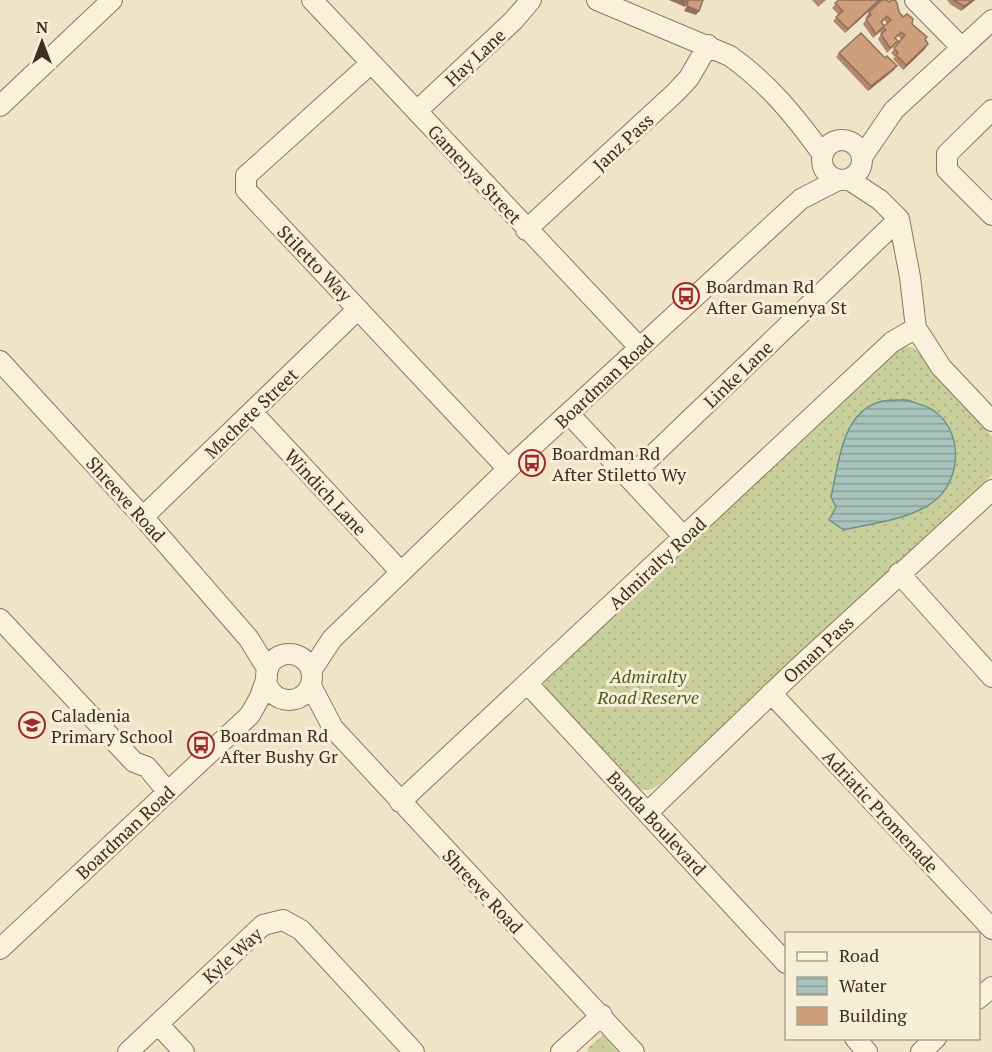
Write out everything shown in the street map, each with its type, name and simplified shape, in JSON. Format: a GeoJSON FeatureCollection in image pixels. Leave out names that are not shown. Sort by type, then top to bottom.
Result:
{"type":"FeatureCollection","features":[{"type":"Feature","properties":{"kind":"street"},"geometry":{"type":"LineString","coordinates":[[0,105],[112,0]]}},
{"type":"Feature","properties":{"kind":"street","name":"Hay Lane"},"geometry":{"type":"LineString","coordinates":[[417,111],[514,20],[531,0]]}},
{"type":"Feature","properties":{"kind":"street"},"geometry":{"type":"LineString","coordinates":[[597,0],[634,6],[730,56],[749,69],[831,149]]}},
{"type":"Feature","properties":{"kind":"street"},"geometry":{"type":"LineString","coordinates":[[915,0],[962,48]]}},
{"type":"Feature","properties":{"kind":"street","name":"Gamenya Street"},"geometry":{"type":"LineString","coordinates":[[317,2],[370,64],[639,347]]}},
{"type":"Feature","properties":{"kind":"street","name":"Boardman Road"},"geometry":{"type":"LineString","coordinates":[[801,199],[831,149],[894,110],[992,20]]}},
{"type":"Feature","properties":{"kind":"street","name":"Janz Pass"},"geometry":{"type":"LineString","coordinates":[[526,230],[683,85],[708,45]]}},
{"type":"Feature","properties":{"kind":"street","name":"Stiletto Way"},"geometry":{"type":"LineString","coordinates":[[370,64],[246,176],[246,190],[508,469]]}},
{"type":"Feature","properties":{"kind":"street","name":"Boardman Road"},"geometry":{"type":"LineString","coordinates":[[250,715],[302,697],[332,639],[400,571],[801,199],[852,170],[894,110]]}},
{"type":"Feature","properties":{"kind":"street"},"geometry":{"type":"LineString","coordinates":[[992,110],[947,153],[947,170],[992,215]]}},
{"type":"Feature","properties":{"kind":"street"},"geometry":{"type":"LineString","coordinates":[[831,149],[854,143],[852,170],[899,219],[916,328],[941,367],[992,421]]}},
{"type":"Feature","properties":{"kind":"street"},"geometry":{"type":"LineString","coordinates":[[831,149],[826,172],[852,170]]}},
{"type":"Feature","properties":{"kind":"street","name":"Linke Lane"},"geometry":{"type":"LineString","coordinates":[[629,478],[899,219]]}},
{"type":"Feature","properties":{"kind":"street","name":"Machete Street"},"geometry":{"type":"LineString","coordinates":[[143,517],[358,309]]}},
{"type":"Feature","properties":{"kind":"street","name":"Admiralty Road"},"geometry":{"type":"LineString","coordinates":[[400,802],[892,342],[916,328]]}},
{"type":"Feature","properties":{"kind":"street","name":"Shreeve Road"},"geometry":{"type":"LineString","coordinates":[[0,361],[143,517],[249,639],[278,665]]}},
{"type":"Feature","properties":{"kind":"street","name":"Windich Lane"},"geometry":{"type":"LineString","coordinates":[[252,412],[400,571]]}},
{"type":"Feature","properties":{"kind":"street"},"geometry":{"type":"LineString","coordinates":[[570,415],[684,537]]}},
{"type":"Feature","properties":{"kind":"street","name":"Oman Pass"},"geometry":{"type":"LineString","coordinates":[[647,813],[899,573],[992,490]]}},
{"type":"Feature","properties":{"kind":"street"},"geometry":{"type":"LineString","coordinates":[[899,573],[992,676]]}},
{"type":"Feature","properties":{"kind":"street"},"geometry":{"type":"LineString","coordinates":[[0,620],[134,762],[147,767],[164,796]]}},
{"type":"Feature","properties":{"kind":"street","name":"Boardman Road"},"geometry":{"type":"LineString","coordinates":[[0,949],[250,715],[278,665],[332,639]]}},
{"type":"Feature","properties":{"kind":"street"},"geometry":{"type":"LineString","coordinates":[[291,700],[270,690],[278,665],[308,664],[311,679]]}},
{"type":"Feature","properties":{"kind":"street","name":"Shreeve Road"},"geometry":{"type":"LineString","coordinates":[[311,679],[333,728]]}},
{"type":"Feature","properties":{"kind":"street","name":"Banda Boulevard"},"geometry":{"type":"LineString","coordinates":[[528,684],[785,962]]}},
{"type":"Feature","properties":{"kind":"street","name":"Adriatic Promenade"},"geometry":{"type":"LineString","coordinates":[[771,693],[992,929]]}},
{"type":"Feature","properties":{"kind":"street","name":"Shreeve Road"},"geometry":{"type":"LineString","coordinates":[[291,700],[333,728],[634,1052]]}},
{"type":"Feature","properties":{"kind":"street","name":"Kyle Way"},"geometry":{"type":"LineString","coordinates":[[128,1052],[263,925],[283,921],[301,930],[414,1052]]}},
{"type":"Feature","properties":{"kind":"street"},"geometry":{"type":"LineString","coordinates":[[980,997],[992,987]]}},
{"type":"Feature","properties":{"kind":"street"},"geometry":{"type":"LineString","coordinates":[[561,1052],[602,1015]]}},
{"type":"Feature","properties":{"kind":"street"},"geometry":{"type":"LineString","coordinates":[[158,1024],[184,1052]]}},
{"type":"Feature","properties":{"kind":"street"},"geometry":{"type":"LineString","coordinates":[[857,1040],[867,1052]]}},
{"type":"Feature","properties":{"kind":"street"},"geometry":{"type":"LineString","coordinates":[[921,1052],[934,1040]]}},
{"type":"Feature","properties":{"kind":"green space","name":"Admiralty Road Reserve"},"geometry":{"type":"Polygon","coordinates":[[[905,346],[914,348],[992,437],[992,475],[659,785],[649,790],[638,789],[548,695],[544,686],[545,676],[898,349],[905,346]]]}},
{"type":"Feature","properties":{"kind":"green space"},"geometry":{"type":"Polygon","coordinates":[[[603,1035],[618,1052],[588,1052],[587,1049],[603,1035]]]}},
{"type":"Feature","properties":{"kind":"water"},"geometry":{"type":"Polygon","coordinates":[[[907,400],[933,410],[950,430],[956,456],[950,482],[933,502],[913,513],[844,530],[829,520],[836,507],[831,497],[849,429],[866,408],[882,401],[907,400]]]}},
{"type":"Feature","properties":{"kind":"building"},"geometry":{"type":"Polygon","coordinates":[[[683,0],[703,0],[699,11],[687,6],[688,2],[683,0]]]}},
{"type":"Feature","properties":{"kind":"building"},"geometry":{"type":"Polygon","coordinates":[[[839,0],[879,0],[848,29],[836,17],[843,11],[835,3],[839,0]]]}},
{"type":"Feature","properties":{"kind":"building"},"geometry":{"type":"Polygon","coordinates":[[[882,0],[889,2],[895,0],[899,12],[903,17],[907,14],[913,19],[912,24],[927,37],[925,39],[928,44],[906,65],[896,55],[898,53],[894,48],[905,35],[901,32],[895,38],[898,41],[890,48],[881,34],[886,30],[883,27],[876,34],[866,19],[871,15],[869,12],[882,0]],[[887,16],[881,22],[884,26],[891,20],[887,16]]]}},
{"type":"Feature","properties":{"kind":"building"},"geometry":{"type":"Polygon","coordinates":[[[953,0],[973,0],[964,6],[953,0]]]}},
{"type":"Feature","properties":{"kind":"building"},"geometry":{"type":"Polygon","coordinates":[[[861,33],[885,58],[887,56],[897,66],[871,86],[839,53],[861,33]]]}},
{"type":"Feature","properties":{"kind":"place","name":"Boardman Rd After Gamenya St"},"geometry":{"type":"Point","coordinates":[686,296]}},
{"type":"Feature","properties":{"kind":"place","name":"Boardman Rd After Stiletto Wy"},"geometry":{"type":"Point","coordinates":[532,463]}},
{"type":"Feature","properties":{"kind":"place","name":"Caladenia Primary School"},"geometry":{"type":"Point","coordinates":[32,725]}},
{"type":"Feature","properties":{"kind":"place","name":"Boardman Rd After Bushy Gr"},"geometry":{"type":"Point","coordinates":[201,745]}}]}
